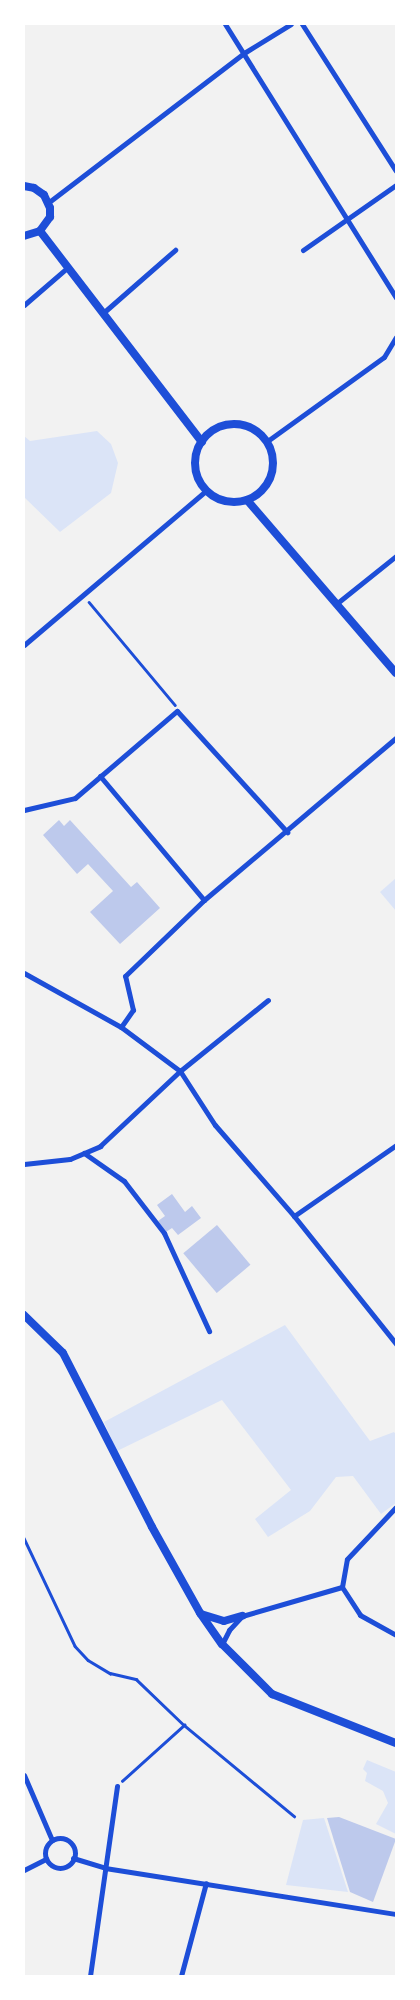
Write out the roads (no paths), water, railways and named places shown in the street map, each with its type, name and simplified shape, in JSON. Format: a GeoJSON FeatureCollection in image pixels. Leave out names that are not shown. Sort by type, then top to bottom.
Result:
{"type":"FeatureCollection","features":[{"type":"Feature","properties":{"kind":"street"},"geometry":{"type":"LineString","coordinates":[[225,24],[396,298]]}},
{"type":"Feature","properties":{"kind":"street"},"geometry":{"type":"LineString","coordinates":[[49,202],[141,129],[244,53],[291,24]]}},
{"type":"Feature","properties":{"kind":"street"},"geometry":{"type":"LineString","coordinates":[[302,24],[396,171]]}},
{"type":"Feature","properties":{"kind":"street"},"geometry":{"type":"LineString","coordinates":[[303,250],[396,185]]}},
{"type":"Feature","properties":{"kind":"street"},"geometry":{"type":"LineString","coordinates":[[24,186],[34,188],[49,202],[50,217],[40,231],[24,236]]}},
{"type":"Feature","properties":{"kind":"street"},"geometry":{"type":"LineString","coordinates":[[40,231],[202,442]]}},
{"type":"Feature","properties":{"kind":"street"},"geometry":{"type":"LineString","coordinates":[[103,313],[176,250]]}},
{"type":"Feature","properties":{"kind":"street"},"geometry":{"type":"LineString","coordinates":[[24,305],[68,267]]}},
{"type":"Feature","properties":{"kind":"street"},"geometry":{"type":"LineString","coordinates":[[266,442],[384,356],[396,337]]}},
{"type":"Feature","properties":{"kind":"street"},"geometry":{"type":"LineString","coordinates":[[234,424],[258,432],[266,442],[273,464],[271,476],[258,495],[247,500],[225,501],[207,490],[196,467],[202,442],[222,427],[234,424]]}},
{"type":"Feature","properties":{"kind":"street"},"geometry":{"type":"LineString","coordinates":[[24,645],[207,490]]}},
{"type":"Feature","properties":{"kind":"street"},"geometry":{"type":"LineString","coordinates":[[247,500],[396,673]]}},
{"type":"Feature","properties":{"kind":"street"},"geometry":{"type":"LineString","coordinates":[[336,604],[396,556]]}},
{"type":"Feature","properties":{"kind":"street"},"geometry":{"type":"LineString","coordinates":[[24,810],[75,798],[177,711],[287,832]]}},
{"type":"Feature","properties":{"kind":"street"},"geometry":{"type":"LineString","coordinates":[[122,1027],[133,1010],[125,976],[204,900],[287,832],[396,738]]}},
{"type":"Feature","properties":{"kind":"street"},"geometry":{"type":"LineString","coordinates":[[100,776],[204,900]]}},
{"type":"Feature","properties":{"kind":"street"},"geometry":{"type":"LineString","coordinates":[[24,973],[122,1027],[180,1071],[215,1124],[294,1216],[396,1344]]}},
{"type":"Feature","properties":{"kind":"street"},"geometry":{"type":"LineString","coordinates":[[24,1164],[70,1159],[100,1146],[180,1071],[268,1000]]}},
{"type":"Feature","properties":{"kind":"street"},"geometry":{"type":"LineString","coordinates":[[294,1216],[396,1145]]}},
{"type":"Feature","properties":{"kind":"street"},"geometry":{"type":"LineString","coordinates":[[84,1153],[124,1181],[164,1233],[209,1331]]}},
{"type":"Feature","properties":{"kind":"street"},"geometry":{"type":"LineString","coordinates":[[24,1315],[63,1353],[200,1613],[222,1644],[272,1694],[396,1744]]}},
{"type":"Feature","properties":{"kind":"street"},"geometry":{"type":"LineString","coordinates":[[396,1507],[347,1559],[342,1587],[360,1615],[396,1635]]}},
{"type":"Feature","properties":{"kind":"street"},"geometry":{"type":"LineString","coordinates":[[200,1613],[224,1621],[342,1587]]}},
{"type":"Feature","properties":{"kind":"street"},"geometry":{"type":"LineString","coordinates":[[222,1644],[229,1630],[242,1616]]}},
{"type":"Feature","properties":{"kind":"street"},"geometry":{"type":"LineString","coordinates":[[24,1775],[52,1840]]}},
{"type":"Feature","properties":{"kind":"street"},"geometry":{"type":"LineString","coordinates":[[90,1976],[117,1786]]}},
{"type":"Feature","properties":{"kind":"street"},"geometry":{"type":"LineString","coordinates":[[64,1838],[71,1843],[73,1858],[69,1864],[59,1868],[46,1859],[46,1847],[52,1840],[64,1838]]}},
{"type":"Feature","properties":{"kind":"street"},"geometry":{"type":"LineString","coordinates":[[73,1858],[105,1868],[396,1914]]}},
{"type":"Feature","properties":{"kind":"street"},"geometry":{"type":"LineString","coordinates":[[24,1870],[46,1859]]}},
{"type":"Feature","properties":{"kind":"street"},"geometry":{"type":"LineString","coordinates":[[180,1976],[206,1883]]}}]}
